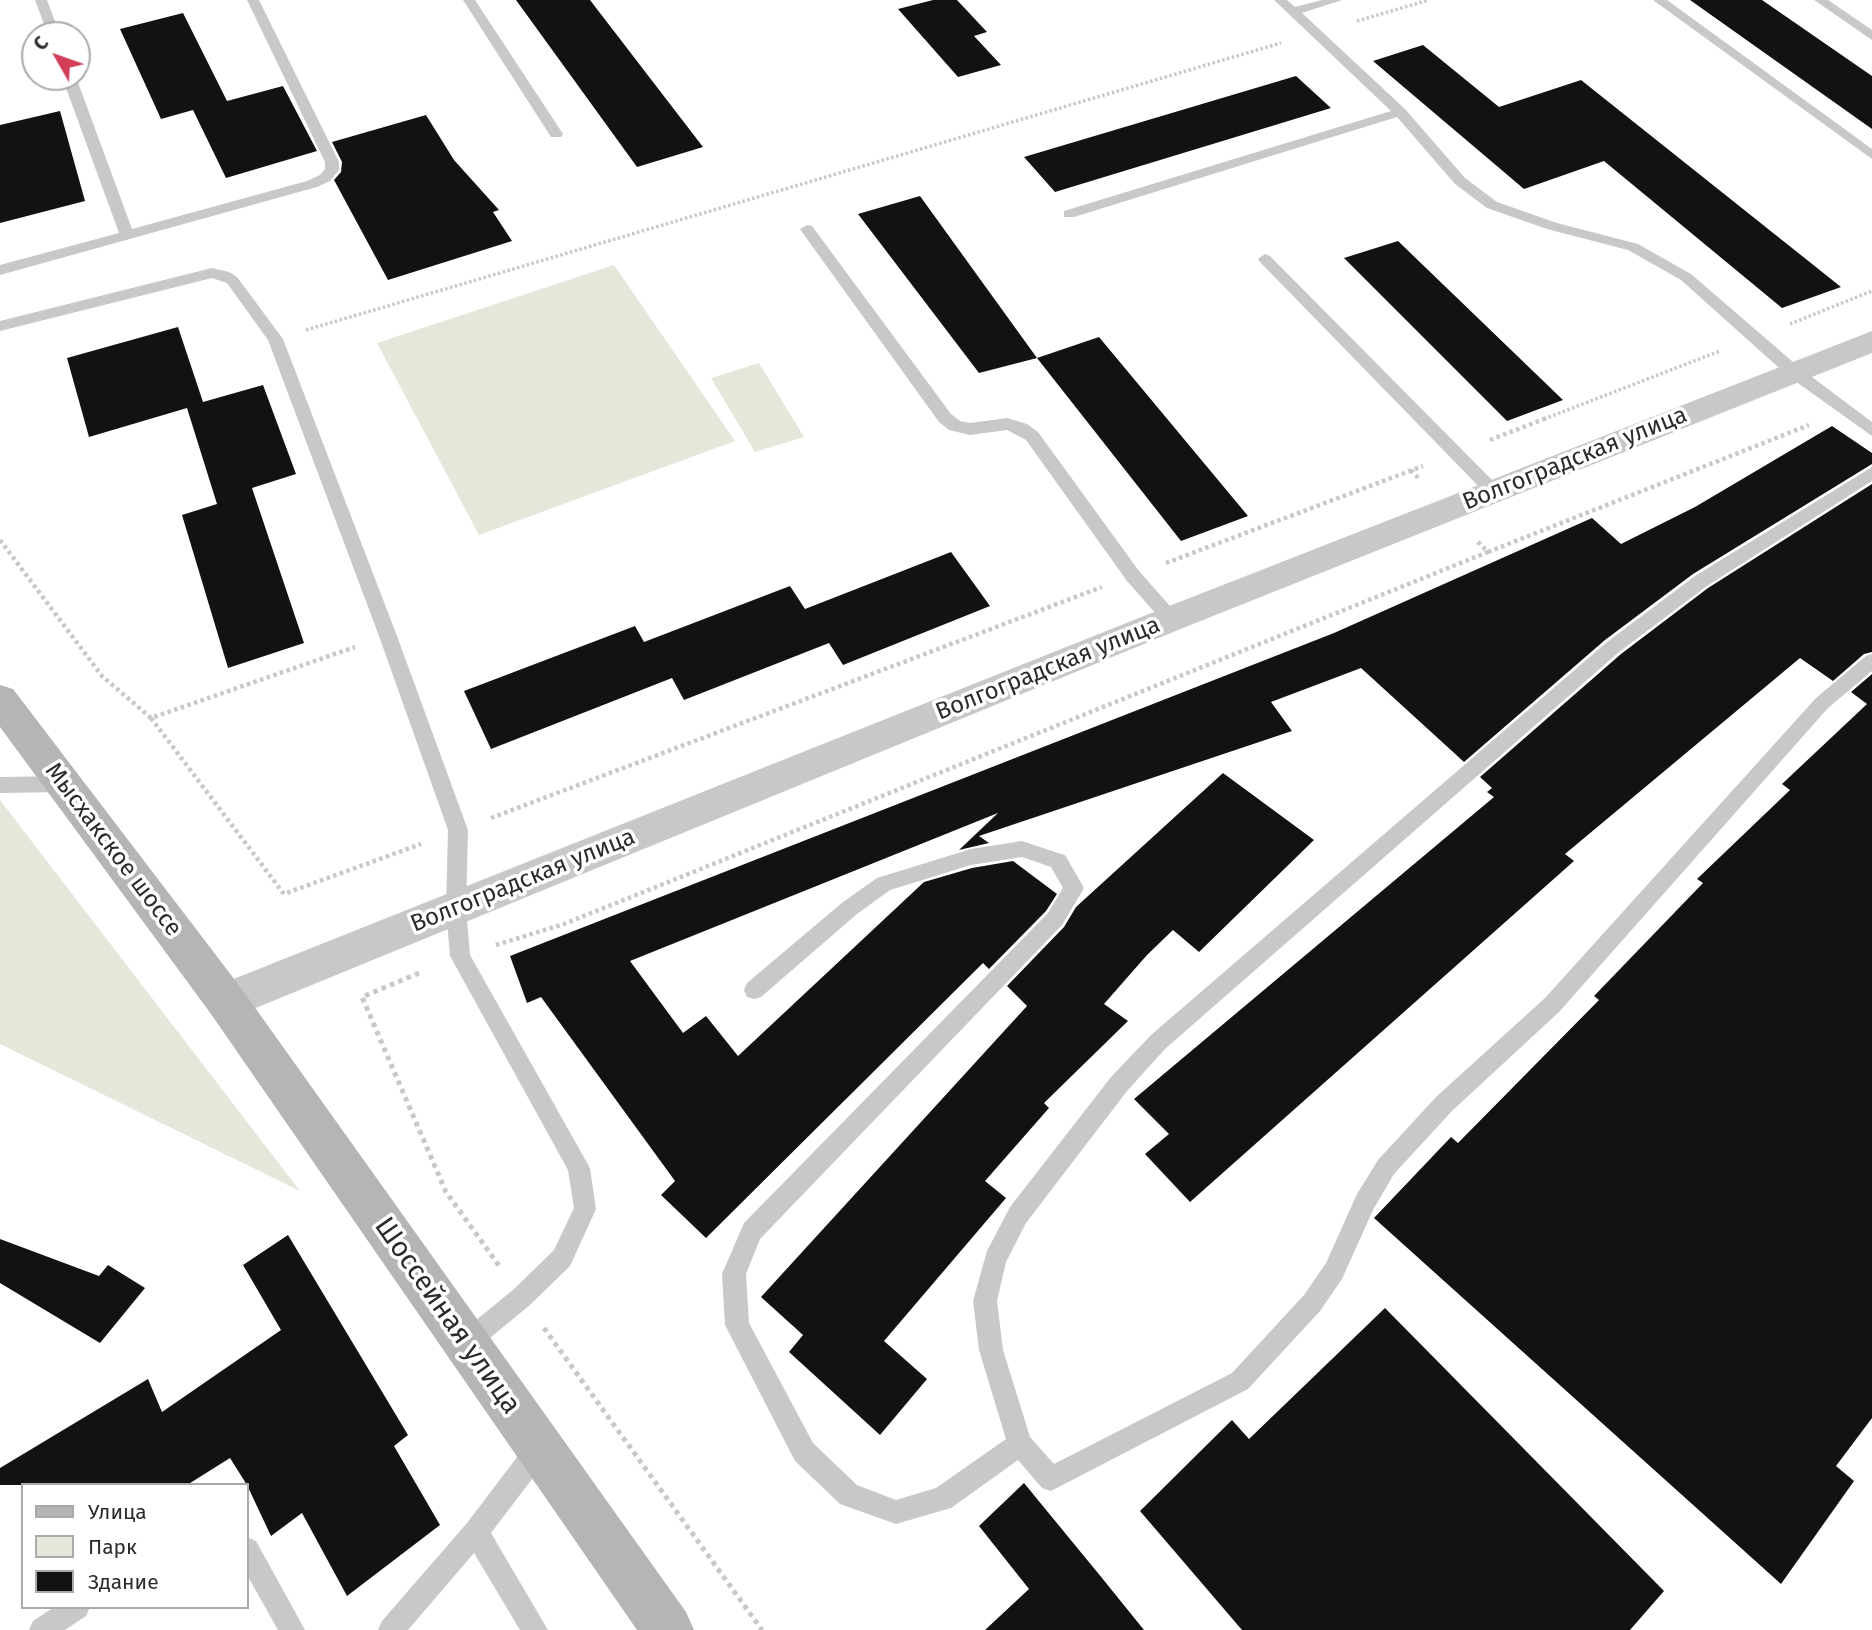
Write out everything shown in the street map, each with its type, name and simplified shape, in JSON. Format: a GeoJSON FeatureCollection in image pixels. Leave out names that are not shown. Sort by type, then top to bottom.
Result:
{"type":"FeatureCollection","features":[{"type":"Feature","properties":{"kind":"street","name":"Волгоградская улица"},"geometry":{"type":"LineString","coordinates":[[226,1001],[1171,619],[1872,341]]}},
{"type":"Feature","properties":{"kind":"street","name":"Мысхакское шоссе"},"geometry":{"type":"LineString","coordinates":[[0,698],[226,1001]]}},
{"type":"Feature","properties":{"kind":"street","name":"Шоссейная улица"},"geometry":{"type":"LineString","coordinates":[[226,1001],[668,1630]]}},
{"type":"Feature","properties":{"kind":"lane"},"geometry":{"type":"LineString","coordinates":[[41,0],[49,21]]}},
{"type":"Feature","properties":{"kind":"lane"},"geometry":{"type":"LineString","coordinates":[[0,270],[312,184],[325,178],[332,170],[332,162],[253,0]]}},
{"type":"Feature","properties":{"kind":"lane"},"geometry":{"type":"LineString","coordinates":[[469,0],[556,134]]}},
{"type":"Feature","properties":{"kind":"lane"},"geometry":{"type":"LineString","coordinates":[[1280,0],[1400,112],[1460,181],[1492,205],[1552,226],[1633,247],[1686,277],[1794,372],[1872,430]]}},
{"type":"Feature","properties":{"kind":"lane"},"geometry":{"type":"LineString","coordinates":[[1293,12],[1336,0]]}},
{"type":"Feature","properties":{"kind":"lane"},"geometry":{"type":"LineString","coordinates":[[1658,0],[1872,155]]}},
{"type":"Feature","properties":{"kind":"lane"},"geometry":{"type":"LineString","coordinates":[[1819,0],[1872,36]]}},
{"type":"Feature","properties":{"kind":"lane"},"geometry":{"type":"LineString","coordinates":[[74,91],[127,236]]}},
{"type":"Feature","properties":{"kind":"lane"},"geometry":{"type":"LineString","coordinates":[[1069,214],[1400,112]]}},
{"type":"Feature","properties":{"kind":"lane"},"geometry":{"type":"LineString","coordinates":[[807,229],[945,418],[955,426],[970,429],[1007,424],[1021,428],[1032,436],[1133,576],[1171,619]]}},
{"type":"Feature","properties":{"kind":"lane"},"geometry":{"type":"LineString","coordinates":[[1265,259],[1494,492]]}},
{"type":"Feature","properties":{"kind":"lane"},"geometry":{"type":"LineString","coordinates":[[0,326],[212,273],[232,280],[275,339],[388,636],[458,830],[456,908],[460,956],[579,1168],[585,1209],[562,1258],[522,1297],[466,1343]]}},
{"type":"Feature","properties":{"kind":"lane"},"geometry":{"type":"LineString","coordinates":[[1872,473],[1701,581],[1614,647],[1158,1042],[1119,1084],[1018,1215],[995,1259],[985,1301],[991,1350],[1020,1444],[1051,1479],[1240,1381],[1312,1303],[1334,1270],[1365,1202],[1386,1167],[1444,1104],[1552,1005],[1822,703],[1872,661]]}},
{"type":"Feature","properties":{"kind":"lane"},"geometry":{"type":"LineString","coordinates":[[0,785],[64,784]]}},
{"type":"Feature","properties":{"kind":"lane"},"geometry":{"type":"LineString","coordinates":[[754,990],[850,908],[884,884],[971,857],[1022,849],[1058,861],[1074,888],[1055,919],[752,1231],[734,1274],[737,1325],[804,1452],[849,1495],[896,1512],[942,1499],[1020,1444]]}},
{"type":"Feature","properties":{"kind":"lane"},"geometry":{"type":"LineString","coordinates":[[391,1630],[476,1532],[540,1448]]}},
{"type":"Feature","properties":{"kind":"lane"},"geometry":{"type":"LineString","coordinates":[[476,1532],[535,1630]]}},
{"type":"Feature","properties":{"kind":"lane"},"geometry":{"type":"LineString","coordinates":[[248,1552],[292,1630]]}},
{"type":"Feature","properties":{"kind":"lane"},"geometry":{"type":"LineString","coordinates":[[42,1630],[74,1609]]}},
{"type":"Feature","properties":{"kind":"path"},"geometry":{"type":"LineString","coordinates":[[275,339],[1429,0]]}},
{"type":"Feature","properties":{"kind":"path"},"geometry":{"type":"LineString","coordinates":[[0,540],[102,676],[151,718],[284,894],[1133,576],[1872,291]]}},
{"type":"Feature","properties":{"kind":"path"},"geometry":{"type":"LineString","coordinates":[[362,998],[460,956],[565,924],[1844,411]]}},
{"type":"Feature","properties":{"kind":"path"},"geometry":{"type":"LineString","coordinates":[[1411,470],[1488,552]]}},
{"type":"Feature","properties":{"kind":"path"},"geometry":{"type":"LineString","coordinates":[[151,718],[388,636]]}},
{"type":"Feature","properties":{"kind":"green space"},"geometry":{"type":"Polygon","coordinates":[[[614,265],[735,441],[479,535],[377,343],[614,265]]]}},
{"type":"Feature","properties":{"kind":"green space"},"geometry":{"type":"Polygon","coordinates":[[[759,363],[804,437],[755,452],[711,378],[759,363]]]}},
{"type":"Feature","properties":{"kind":"green space"},"geometry":{"type":"Polygon","coordinates":[[[0,800],[300,1191],[0,1044],[0,800]]]}},
{"type":"Feature","properties":{"kind":"building"},"geometry":{"type":"Polygon","coordinates":[[[516,0],[590,0],[703,147],[637,167],[516,0]]]}},
{"type":"Feature","properties":{"kind":"building"},"geometry":{"type":"Polygon","coordinates":[[[933,0],[957,0],[987,32],[974,36],[1001,65],[958,77],[898,9],[933,0]]]}},
{"type":"Feature","properties":{"kind":"building"},"geometry":{"type":"Polygon","coordinates":[[[1690,0],[1762,0],[1872,76],[1872,129],[1690,0]]]}},
{"type":"Feature","properties":{"kind":"building"},"geometry":{"type":"Polygon","coordinates":[[[183,13],[227,101],[283,86],[317,151],[226,178],[193,110],[161,119],[120,29],[183,13]]]}},
{"type":"Feature","properties":{"kind":"building"},"geometry":{"type":"Polygon","coordinates":[[[1423,45],[1499,107],[1581,80],[1841,287],[1782,308],[1604,161],[1524,189],[1373,61],[1423,45]]]}},
{"type":"Feature","properties":{"kind":"building"},"geometry":{"type":"Polygon","coordinates":[[[1296,76],[1331,108],[1055,192],[1024,157],[1296,76]]]}},
{"type":"Feature","properties":{"kind":"building"},"geometry":{"type":"Polygon","coordinates":[[[60,111],[85,201],[0,223],[0,125],[60,111]]]}},
{"type":"Feature","properties":{"kind":"building"},"geometry":{"type":"Polygon","coordinates":[[[426,115],[454,160],[499,210],[493,212],[512,241],[388,280],[334,180],[341,172],[342,162],[332,142],[426,115]]]}},
{"type":"Feature","properties":{"kind":"building"},"geometry":{"type":"Polygon","coordinates":[[[920,196],[1037,358],[979,373],[858,214],[920,196]]]}},
{"type":"Feature","properties":{"kind":"building"},"geometry":{"type":"Polygon","coordinates":[[[1398,241],[1563,400],[1507,421],[1344,258],[1398,241]]]}},
{"type":"Feature","properties":{"kind":"building"},"geometry":{"type":"Polygon","coordinates":[[[178,327],[203,402],[263,385],[296,474],[252,488],[304,643],[228,668],[182,515],[217,504],[187,408],[89,437],[67,358],[178,327]]]}},
{"type":"Feature","properties":{"kind":"building"},"geometry":{"type":"Polygon","coordinates":[[[1099,337],[1248,516],[1181,541],[1037,358],[1099,337]]]}},
{"type":"Feature","properties":{"kind":"building"},"geometry":{"type":"Polygon","coordinates":[[[1832,426],[1872,453],[1872,464],[1693,574],[1605,640],[1464,762],[1361,668],[1271,702],[1292,731],[979,836],[989,843],[959,850],[998,813],[630,961],[683,1033],[706,1016],[738,1056],[924,882],[972,868],[1013,861],[1057,894],[1046,911],[989,969],[983,963],[706,1238],[661,1195],[675,1181],[541,997],[527,1003],[510,956],[1334,633],[1592,518],[1621,544],[1695,507],[1832,426]]]}},
{"type":"Feature","properties":{"kind":"building"},"geometry":{"type":"Polygon","coordinates":[[[1872,484],[1872,652],[1864,654],[1833,681],[1800,658],[1565,854],[1574,861],[1190,1202],[1145,1154],[1169,1134],[1134,1099],[1494,797],[1487,792],[1492,788],[1480,777],[1621,654],[1708,588],[1872,484]]]}},
{"type":"Feature","properties":{"kind":"building"},"geometry":{"type":"Polygon","coordinates":[[[951,552],[990,606],[843,665],[829,643],[684,700],[672,678],[491,749],[464,691],[635,626],[644,642],[790,586],[805,609],[951,552]]]}},
{"type":"Feature","properties":{"kind":"building"},"geometry":{"type":"Polygon","coordinates":[[[1872,674],[1872,1418],[1836,1466],[1854,1481],[1781,1584],[1374,1218],[1451,1137],[1458,1143],[1599,1000],[1594,996],[1703,883],[1697,879],[1790,790],[1782,784],[1867,704],[1851,692],[1872,674]]]}},
{"type":"Feature","properties":{"kind":"building"},"geometry":{"type":"Polygon","coordinates":[[[1223,773],[1314,840],[1199,952],[1173,930],[1104,1004],[1128,1021],[1044,1103],[1049,1108],[985,1181],[1006,1198],[884,1341],[927,1379],[880,1435],[789,1352],[803,1335],[761,1297],[1027,1006],[1007,986],[1064,927],[1076,907],[1223,773]]]}},
{"type":"Feature","properties":{"kind":"building"},"geometry":{"type":"Polygon","coordinates":[[[288,1235],[408,1435],[394,1446],[440,1525],[347,1596],[302,1513],[271,1536],[248,1483],[230,1458],[190,1483],[0,1485],[0,1468],[148,1379],[162,1412],[281,1330],[243,1265],[288,1235]]]}},
{"type":"Feature","properties":{"kind":"building"},"geometry":{"type":"Polygon","coordinates":[[[0,1239],[99,1276],[108,1265],[145,1288],[100,1343],[0,1283],[0,1239]]]}},
{"type":"Feature","properties":{"kind":"building"},"geometry":{"type":"Polygon","coordinates":[[[1385,1308],[1664,1591],[1630,1630],[1242,1630],[1140,1511],[1232,1420],[1249,1439],[1385,1308]]]}},
{"type":"Feature","properties":{"kind":"building"},"geometry":{"type":"Polygon","coordinates":[[[1024,1483],[1144,1630],[985,1630],[1029,1589],[979,1526],[1024,1483]]]}}]}
